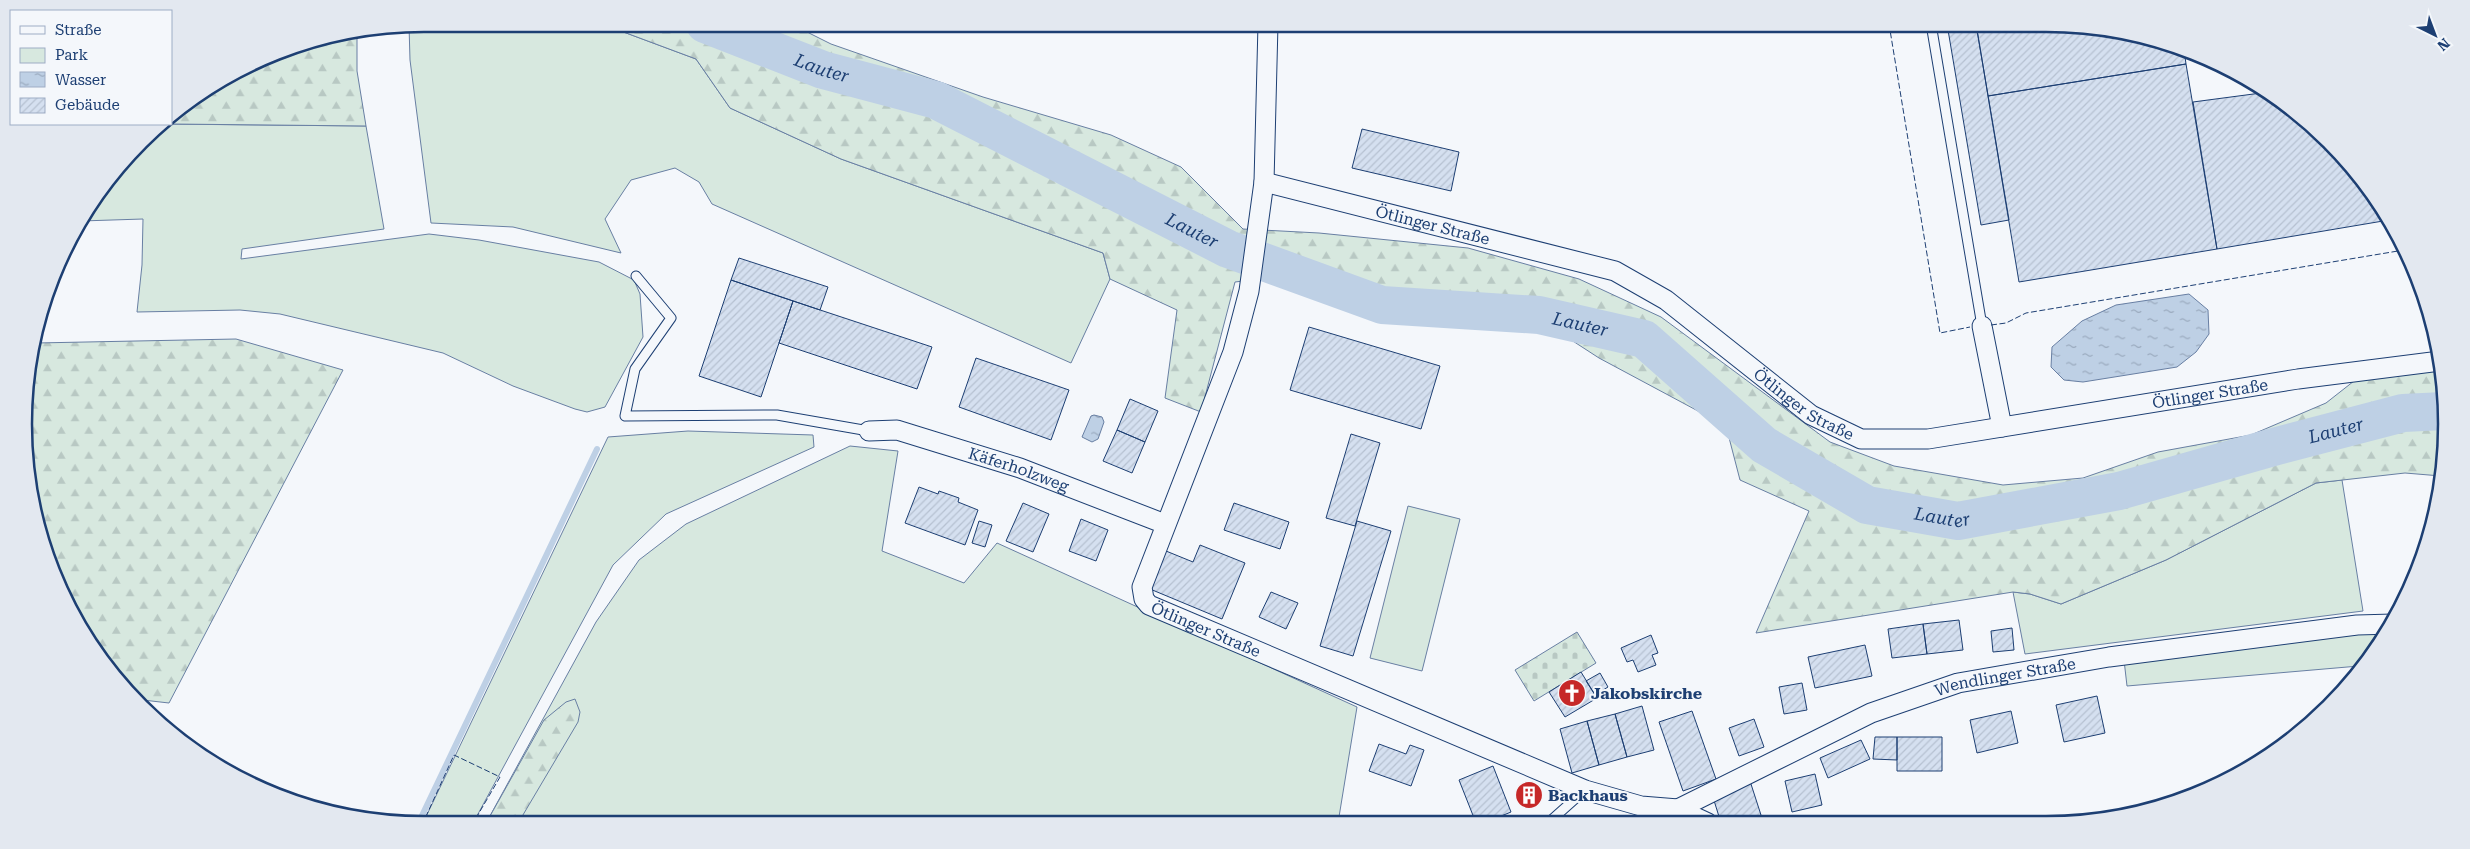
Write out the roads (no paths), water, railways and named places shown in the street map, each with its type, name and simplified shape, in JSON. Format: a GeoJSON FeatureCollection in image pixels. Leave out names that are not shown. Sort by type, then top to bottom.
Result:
{"type":"FeatureCollection","features":[{"type":"Feature","properties":{"kind":"street","name":"Ötlinger Straße"},"geometry":{"type":"LineString","coordinates":[[1268,32],[1264,182],[1249,291],[1233,352],[1165,524],[1142,588],[1144,599],[1149,606],[1585,790],[1641,806],[1678,809]]}},
{"type":"Feature","properties":{"kind":"street","name":"Ötlinger Straße"},"geometry":{"type":"LineString","coordinates":[[1264,182],[1615,272],[1666,300],[1811,415],[1861,439],[1928,439],[2298,379],[2432,362]]}},
{"type":"Feature","properties":{"kind":"street"},"geometry":{"type":"LineString","coordinates":[[1982,326],[2002,427]]}},
{"type":"Feature","properties":{"kind":"street","name":"Käferholzweg"},"geometry":{"type":"LineString","coordinates":[[869,431],[897,430],[907,432],[1020,468],[1165,524]]}},
{"type":"Feature","properties":{"kind":"street","name":"Wendlinger Straße"},"geometry":{"type":"LineString","coordinates":[[1678,809],[1871,713],[1958,683],[2109,657],[2357,625],[2382,624]]}},
{"type":"Feature","properties":{"kind":"street"},"geometry":{"type":"LineString","coordinates":[[1678,809],[1693,816]]}},
{"type":"Feature","properties":{"kind":"lane"},"geometry":{"type":"LineString","coordinates":[[1932,32],[1982,326]]}},
{"type":"Feature","properties":{"kind":"lane"},"geometry":{"type":"LineString","coordinates":[[636,276],[671,318],[635,369],[625,416],[777,415],[869,431]]}},
{"type":"Feature","properties":{"kind":"lane"},"geometry":{"type":"LineString","coordinates":[[1556,816],[1585,790]]}},
{"type":"Feature","properties":{"kind":"water"},"geometry":{"type":"Polygon","coordinates":[[[2189,294],[2208,310],[2209,334],[2196,352],[2177,367],[2083,382],[2064,380],[2051,367],[2052,347],[2082,321],[2116,305],[2189,294]]]}},
{"type":"Feature","properties":{"kind":"water"},"geometry":{"type":"Polygon","coordinates":[[[1091,416],[1102,417],[1104,422],[1098,439],[1092,442],[1082,437],[1091,416]]]}},
{"type":"Feature","properties":{"kind":"waterway","name":"Lauter"},"geometry":{"type":"LineString","coordinates":[[726,32],[823,70],[936,100],[1228,249],[1382,305],[1539,315],[1644,339],[1764,445],[1867,505],[1958,521],[2119,491],[2277,446],[2403,413],[2437,411]]}},
{"type":"Feature","properties":{"kind":"waterway"},"geometry":{"type":"LineString","coordinates":[[422,816],[597,449]]}},
{"type":"Feature","properties":{"kind":"place","name":"Jakobskirche"},"geometry":{"type":"Point","coordinates":[1572,693]}},
{"type":"Feature","properties":{"kind":"place","name":"Backhaus"},"geometry":{"type":"Point","coordinates":[1529,795]}}]}
